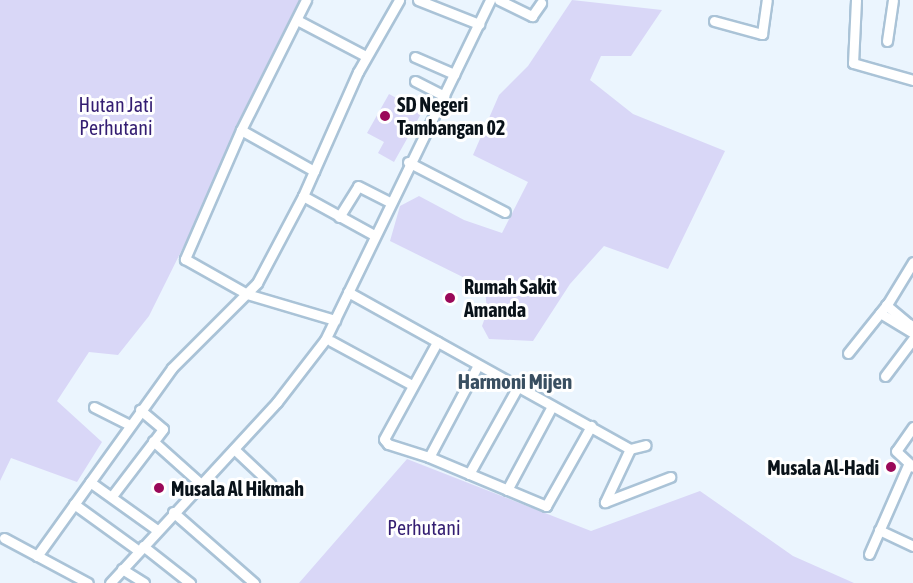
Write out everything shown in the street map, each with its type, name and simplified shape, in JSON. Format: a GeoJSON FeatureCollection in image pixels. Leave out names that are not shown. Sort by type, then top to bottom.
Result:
{"type":"FeatureCollection","features":[{"type":"Feature","properties":{"kind":"street"},"geometry":{"type":"LineString","coordinates":[[306,0],[241,130],[185,259],[246,294],[335,320]]}},
{"type":"Feature","properties":{"kind":"street"},"geometry":{"type":"LineString","coordinates":[[37,556],[175,364],[246,294],[261,276],[303,196],[366,56],[399,0]]}},
{"type":"Feature","properties":{"kind":"street"},"geometry":{"type":"LineString","coordinates":[[418,0],[479,24]]}},
{"type":"Feature","properties":{"kind":"street"},"geometry":{"type":"LineString","coordinates":[[110,583],[305,370],[335,320],[408,162],[444,96],[490,0]]}},
{"type":"Feature","properties":{"kind":"street"},"geometry":{"type":"LineString","coordinates":[[499,0],[532,16],[541,3]]}},
{"type":"Feature","properties":{"kind":"street"},"geometry":{"type":"LineString","coordinates":[[714,21],[762,34],[767,0]]}},
{"type":"Feature","properties":{"kind":"street"},"geometry":{"type":"LineString","coordinates":[[856,0],[853,63],[913,80]]}},
{"type":"Feature","properties":{"kind":"street"},"geometry":{"type":"LineString","coordinates":[[887,41],[893,0]]}},
{"type":"Feature","properties":{"kind":"street"},"geometry":{"type":"LineString","coordinates":[[297,21],[366,56]]}},
{"type":"Feature","properties":{"kind":"street"},"geometry":{"type":"LineString","coordinates":[[415,57],[454,75]]}},
{"type":"Feature","properties":{"kind":"street"},"geometry":{"type":"LineString","coordinates":[[415,81],[444,96]]}},
{"type":"Feature","properties":{"kind":"street"},"geometry":{"type":"LineString","coordinates":[[241,130],[314,171]]}},
{"type":"Feature","properties":{"kind":"street"},"geometry":{"type":"LineString","coordinates":[[408,162],[505,212]]}},
{"type":"Feature","properties":{"kind":"street"},"geometry":{"type":"LineString","coordinates":[[339,217],[358,186],[390,202]]}},
{"type":"Feature","properties":{"kind":"street"},"geometry":{"type":"LineString","coordinates":[[303,196],[374,236]]}},
{"type":"Feature","properties":{"kind":"street"},"geometry":{"type":"LineString","coordinates":[[848,353],[883,309],[913,262]]}},
{"type":"Feature","properties":{"kind":"street"},"geometry":{"type":"LineString","coordinates":[[348,292],[630,449],[646,445]]}},
{"type":"Feature","properties":{"kind":"street"},"geometry":{"type":"LineString","coordinates":[[883,309],[905,331],[912,334],[885,376]]}},
{"type":"Feature","properties":{"kind":"street"},"geometry":{"type":"LineString","coordinates":[[331,341],[412,385]]}},
{"type":"Feature","properties":{"kind":"street"},"geometry":{"type":"LineString","coordinates":[[437,342],[384,439],[388,444],[429,457],[542,506],[549,504],[591,426]]}},
{"type":"Feature","properties":{"kind":"street"},"geometry":{"type":"LineString","coordinates":[[429,457],[478,365]]}},
{"type":"Feature","properties":{"kind":"street"},"geometry":{"type":"LineString","coordinates":[[469,474],[517,388]]}},
{"type":"Feature","properties":{"kind":"street"},"geometry":{"type":"LineString","coordinates":[[507,490],[552,406]]}},
{"type":"Feature","properties":{"kind":"street"},"geometry":{"type":"LineString","coordinates":[[94,407],[130,425]]}},
{"type":"Feature","properties":{"kind":"street"},"geometry":{"type":"LineString","coordinates":[[112,496],[163,427],[140,410]]}},
{"type":"Feature","properties":{"kind":"street"},"geometry":{"type":"LineString","coordinates":[[869,554],[910,466],[896,450],[912,431]]}},
{"type":"Feature","properties":{"kind":"street"},"geometry":{"type":"LineString","coordinates":[[153,441],[200,483]]}},
{"type":"Feature","properties":{"kind":"street"},"geometry":{"type":"LineString","coordinates":[[234,449],[270,483]]}},
{"type":"Feature","properties":{"kind":"street"},"geometry":{"type":"LineString","coordinates":[[630,449],[605,502],[670,477]]}},
{"type":"Feature","properties":{"kind":"street"},"geometry":{"type":"LineString","coordinates":[[90,482],[157,530]]}},
{"type":"Feature","properties":{"kind":"street"},"geometry":{"type":"LineString","coordinates":[[74,504],[190,583]]}},
{"type":"Feature","properties":{"kind":"street"},"geometry":{"type":"LineString","coordinates":[[173,512],[254,583]]}},
{"type":"Feature","properties":{"kind":"street"},"geometry":{"type":"LineString","coordinates":[[879,530],[913,546]]}},
{"type":"Feature","properties":{"kind":"street"},"geometry":{"type":"LineString","coordinates":[[4,538],[88,583]]}},
{"type":"Feature","properties":{"kind":"street"},"geometry":{"type":"LineString","coordinates":[[123,569],[144,583]]}},
{"type":"Feature","properties":{"kind":"green space","name":"Hutan Jati Perhutani"},"geometry":{"type":"Polygon","coordinates":[[[0,0],[306,0],[149,316],[118,355],[89,352],[57,401],[102,442],[77,482],[11,458],[0,481],[0,0]]]}},
{"type":"Feature","properties":{"kind":"green space"},"geometry":{"type":"Polygon","coordinates":[[[572,0],[662,10],[631,56],[601,56],[590,80],[633,114],[725,151],[668,269],[604,246],[570,284],[533,341],[489,339],[482,326],[487,312],[485,288],[390,241],[400,206],[419,196],[464,220],[502,233],[528,182],[473,155],[499,95],[528,66],[572,0]]]}},
{"type":"Feature","properties":{"kind":"green space"},"geometry":{"type":"Polygon","coordinates":[[[389,94],[422,112],[394,162],[378,153],[384,142],[367,133],[389,94]]]}},
{"type":"Feature","properties":{"kind":"green space","name":"Perhutani"},"geometry":{"type":"Polygon","coordinates":[[[407,459],[591,531],[700,491],[793,556],[854,583],[299,583],[407,459]]]}},
{"type":"Feature","properties":{"kind":"place","name":"SD Negeri Tambangan 02"},"geometry":{"type":"Point","coordinates":[385,116]}},
{"type":"Feature","properties":{"kind":"place","name":"Rumah Sakit Amanda"},"geometry":{"type":"Point","coordinates":[450,298]}},
{"type":"Feature","properties":{"kind":"place","name":"Musala Al-Hadi"},"geometry":{"type":"Point","coordinates":[891,467]}},
{"type":"Feature","properties":{"kind":"place","name":"Musala Al Hikmah"},"geometry":{"type":"Point","coordinates":[159,488]}},
{"type":"Feature","properties":{"kind":"district","name":"Harmoni Mijen"},"geometry":{"type":"Point","coordinates":[515,381]}}]}
